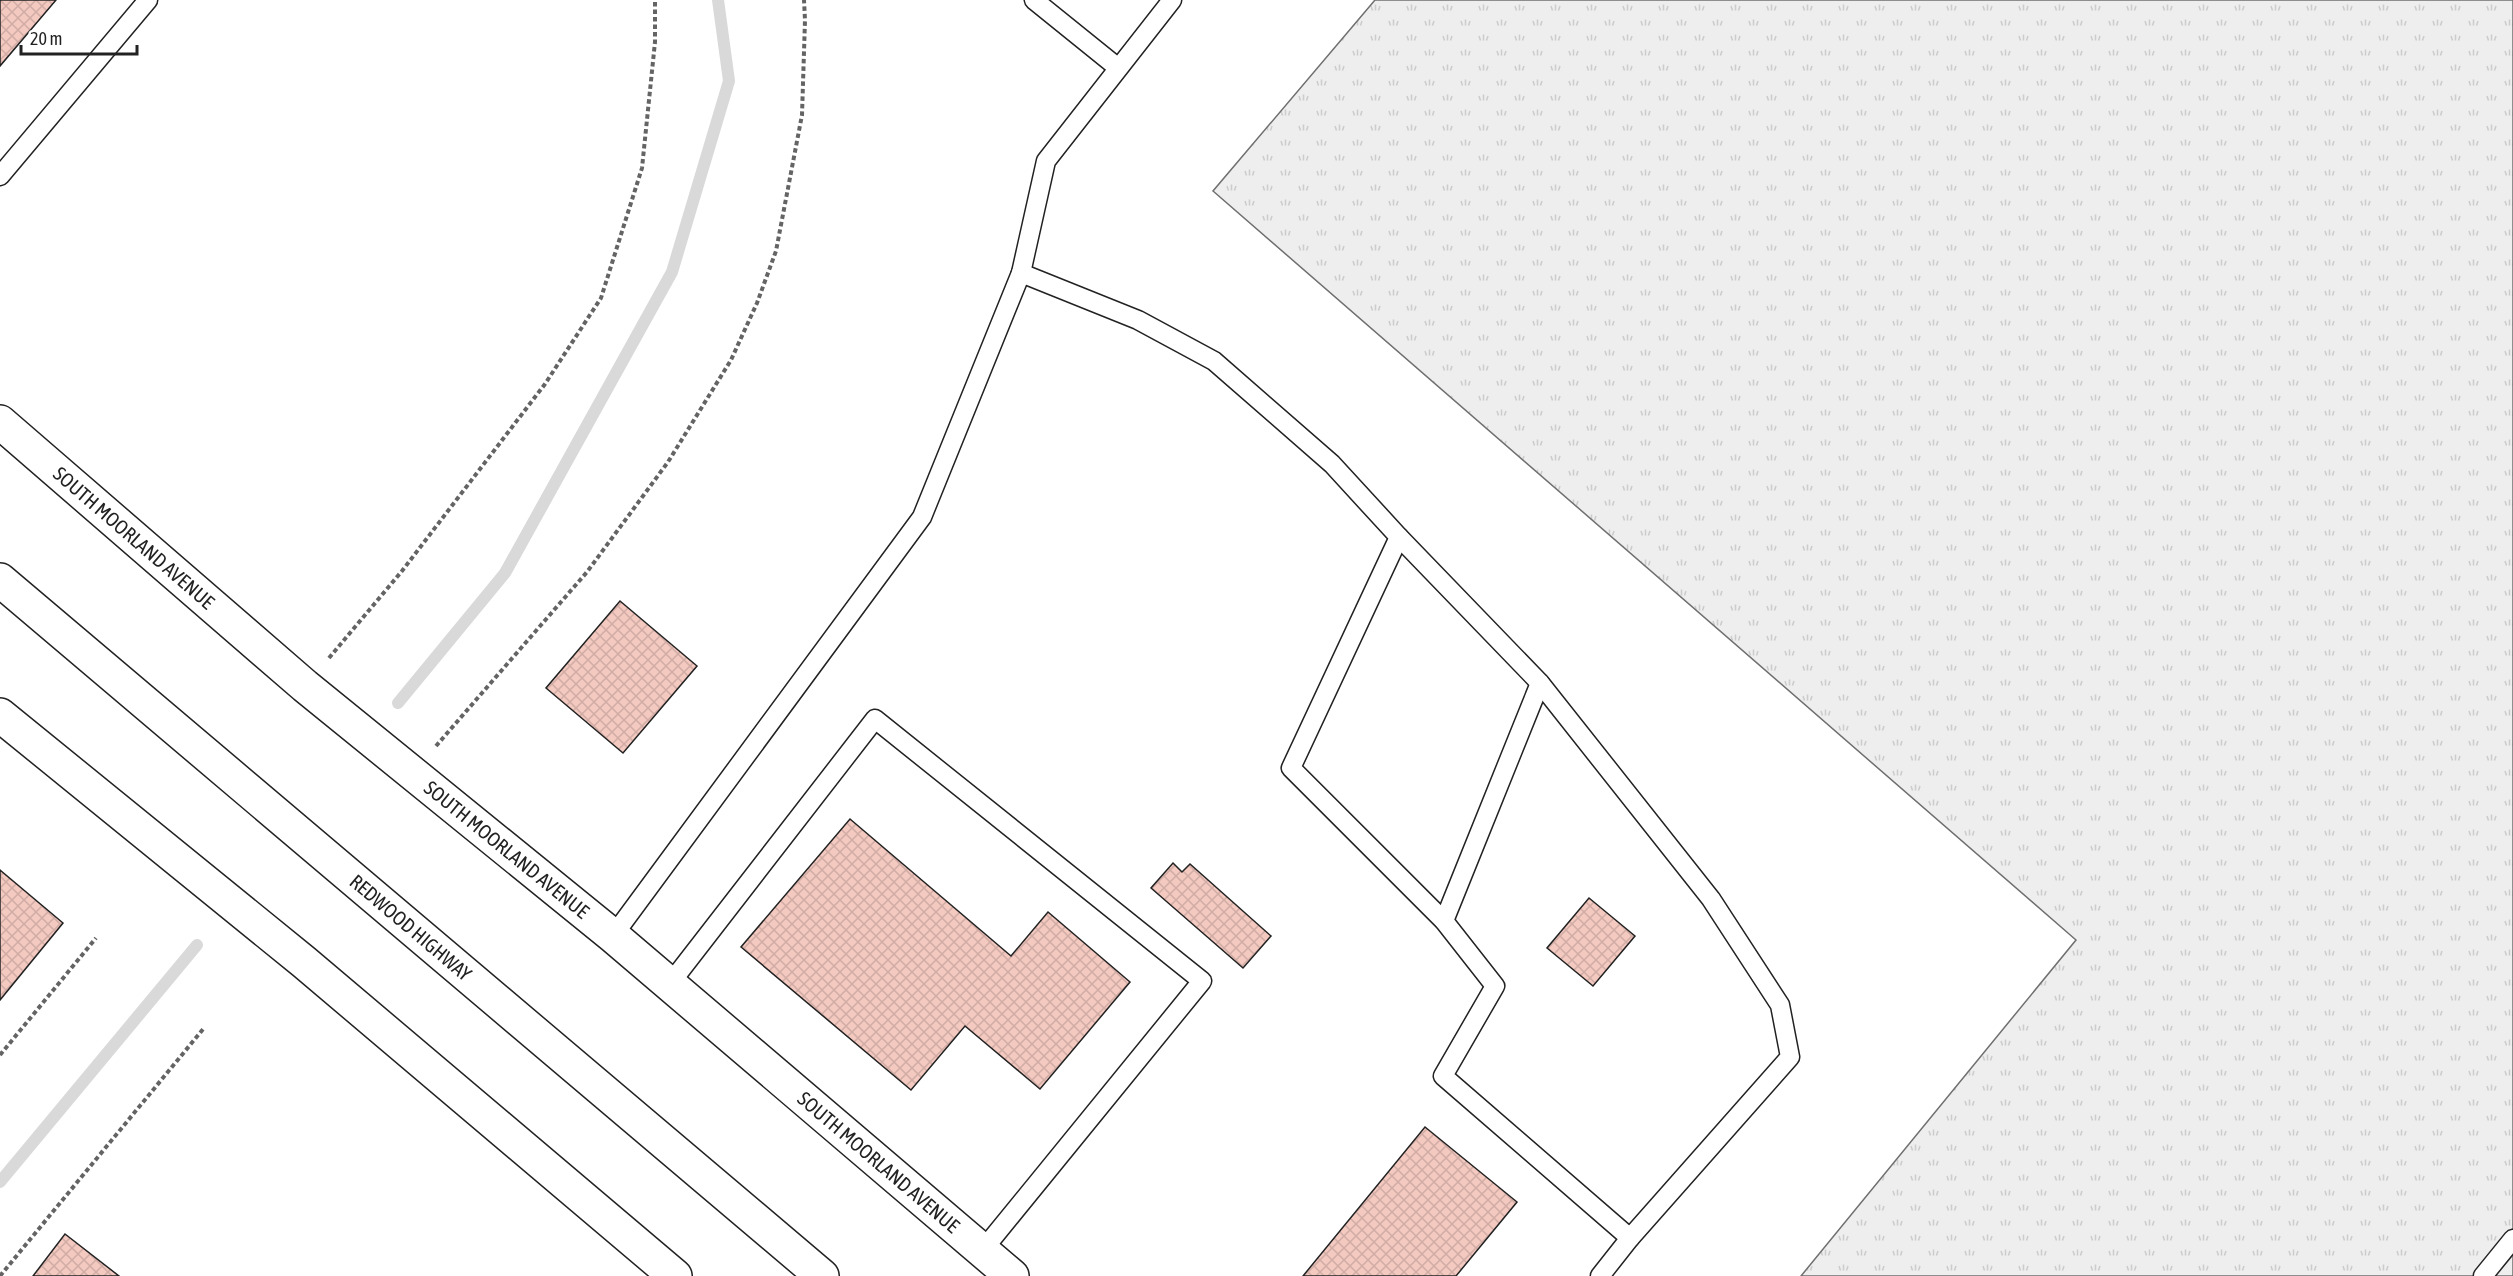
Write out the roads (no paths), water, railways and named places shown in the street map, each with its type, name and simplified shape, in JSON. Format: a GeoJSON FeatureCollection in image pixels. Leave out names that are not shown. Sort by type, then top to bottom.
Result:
{"type":"FeatureCollection","features":[{"type":"Feature","properties":{"kind":"main road","name":"SOUTH MOORLAND AVENUE"},"geometry":{"type":"LineString","coordinates":[[0,422],[305,686],[613,936],[1012,1276]]}},
{"type":"Feature","properties":{"kind":"main road","name":"REDWOOD HIGHWAY"},"geometry":{"type":"LineString","coordinates":[[0,580],[822,1276]]}},
{"type":"Feature","properties":{"kind":"main road"},"geometry":{"type":"LineString","coordinates":[[0,715],[304,962],[675,1276]]}},
{"type":"Feature","properties":{"kind":"lane"},"geometry":{"type":"LineString","coordinates":[[0,176],[148,0]]}},
{"type":"Feature","properties":{"kind":"lane"},"geometry":{"type":"LineString","coordinates":[[1034,0],[1117,67]]}},
{"type":"Feature","properties":{"kind":"lane"},"geometry":{"type":"LineString","coordinates":[[613,936],[922,517],[1021,273],[1046,161],[1117,67],[1172,0]]}},
{"type":"Feature","properties":{"kind":"lane"},"geometry":{"type":"LineString","coordinates":[[1021,273],[1138,320],[1214,361],[1332,464],[1399,537],[1540,682],[1711,899],[1780,1005],[1790,1057],[1630,1238],[1600,1276]]}},
{"type":"Feature","properties":{"kind":"lane"},"geometry":{"type":"LineString","coordinates":[[1399,537],[1290,768],[1444,921],[1495,986],[1443,1076],[1630,1238]]}},
{"type":"Feature","properties":{"kind":"lane"},"geometry":{"type":"LineString","coordinates":[[1444,921],[1540,682]]}},
{"type":"Feature","properties":{"kind":"lane"},"geometry":{"type":"LineString","coordinates":[[669,985],[875,719],[1202,981],[982,1251]]}},
{"type":"Feature","properties":{"kind":"lane"},"geometry":{"type":"LineString","coordinates":[[2483,1276],[2513,1239]]}},
{"type":"Feature","properties":{"kind":"waterway"},"geometry":{"type":"LineString","coordinates":[[398,703],[505,573],[672,272],[729,81],[718,0]]}},
{"type":"Feature","properties":{"kind":"waterway"},"geometry":{"type":"LineString","coordinates":[[0,1182],[197,945]]}}]}
